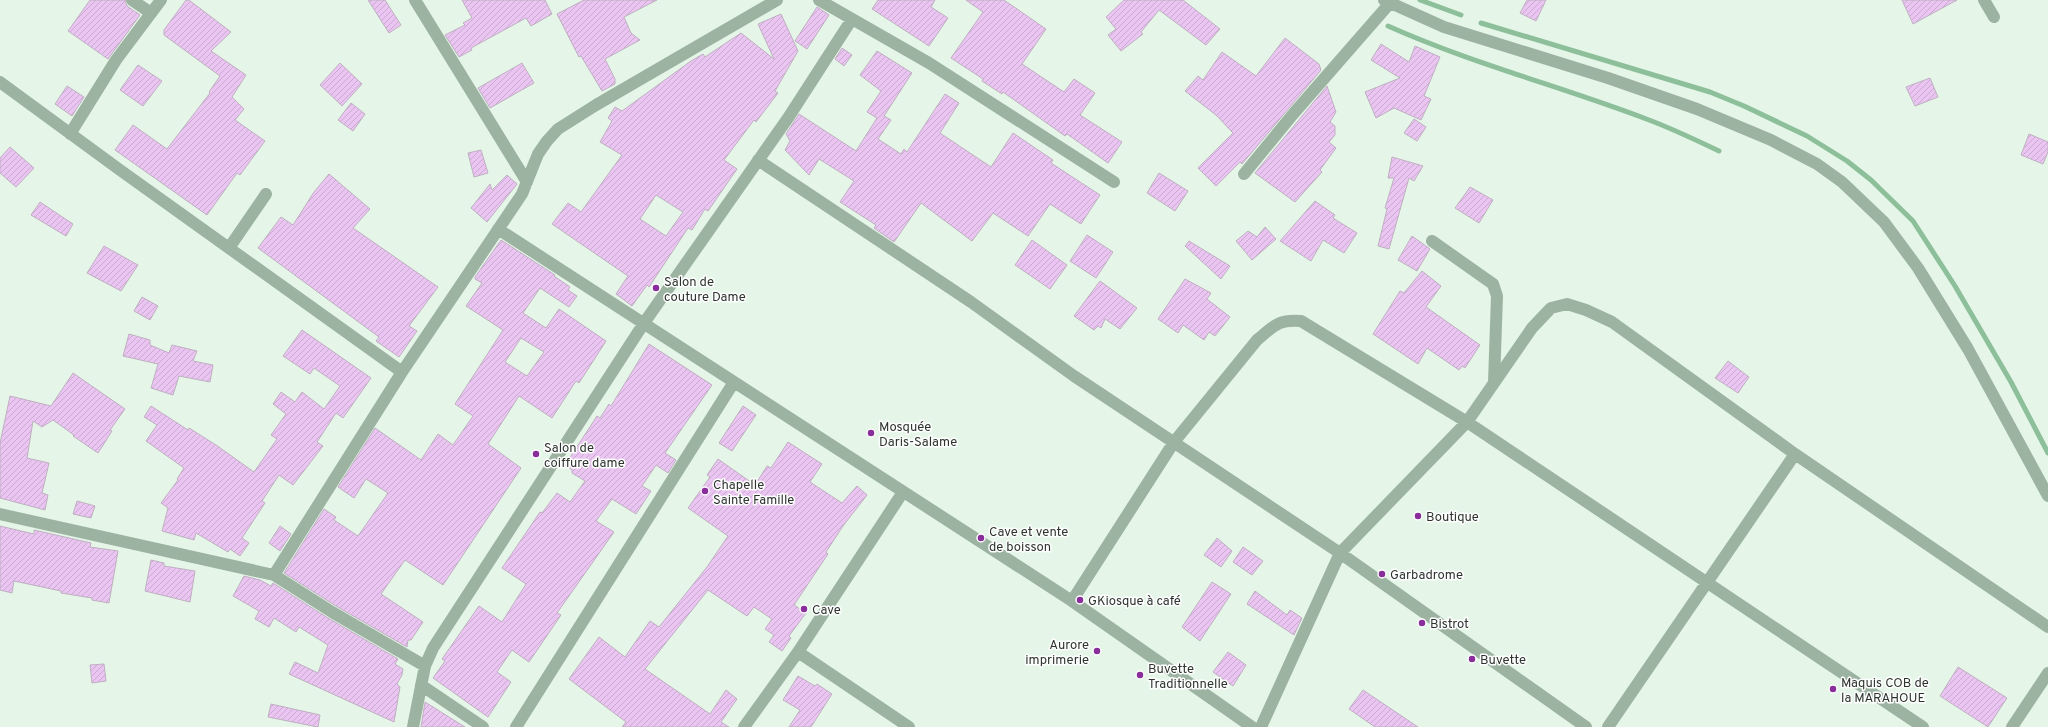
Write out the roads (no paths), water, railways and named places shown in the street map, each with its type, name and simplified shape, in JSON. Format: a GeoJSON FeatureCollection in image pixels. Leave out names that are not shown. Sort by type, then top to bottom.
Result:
{"type":"FeatureCollection","features":[{"type":"Feature","properties":{"kind":"street"},"geometry":{"type":"LineString","coordinates":[[132,0],[151,13]]}},
{"type":"Feature","properties":{"kind":"street"},"geometry":{"type":"LineString","coordinates":[[70,134],[116,60],[160,0]]}},
{"type":"Feature","properties":{"kind":"street"},"geometry":{"type":"LineString","coordinates":[[415,0],[527,182]]}},
{"type":"Feature","properties":{"kind":"street"},"geometry":{"type":"LineString","coordinates":[[274,575],[402,372],[522,194],[538,154],[558,130],[596,105],[777,0]]}},
{"type":"Feature","properties":{"kind":"street"},"geometry":{"type":"LineString","coordinates":[[819,0],[929,62],[1114,182]]}},
{"type":"Feature","properties":{"kind":"street"},"geometry":{"type":"LineString","coordinates":[[1984,0],[1994,17]]}},
{"type":"Feature","properties":{"kind":"street"},"geometry":{"type":"LineString","coordinates":[[1244,174],[1387,2],[1444,27],[1608,78],[1697,109],[1771,140],[1816,164],[1842,182],[1884,222],[1918,268],[1968,349],[2048,496]]}},
{"type":"Feature","properties":{"kind":"street"},"geometry":{"type":"LineString","coordinates":[[414,727],[421,685],[433,648],[644,323],[758,160],[852,19]]}},
{"type":"Feature","properties":{"kind":"street"},"geometry":{"type":"LineString","coordinates":[[0,82],[70,134],[402,372]]}},
{"type":"Feature","properties":{"kind":"street"},"geometry":{"type":"LineString","coordinates":[[758,160],[971,302],[1074,376],[1340,553],[1586,727]]}},
{"type":"Feature","properties":{"kind":"street"},"geometry":{"type":"LineString","coordinates":[[229,248],[266,194]]}},
{"type":"Feature","properties":{"kind":"street"},"geometry":{"type":"LineString","coordinates":[[498,229],[1072,601],[1252,727]]}},
{"type":"Feature","properties":{"kind":"street"},"geometry":{"type":"LineString","coordinates":[[1432,241],[1493,284],[1497,296],[1494,382]]}},
{"type":"Feature","properties":{"kind":"street"},"geometry":{"type":"LineString","coordinates":[[1261,727],[1340,553],[1467,422],[1532,328],[1550,308],[1567,304],[1586,310],[1612,322],[1795,454],[2048,627]]}},
{"type":"Feature","properties":{"kind":"street"},"geometry":{"type":"LineString","coordinates":[[1072,601],[1174,442],[1257,340],[1274,326],[1286,320],[1301,321],[1467,422],[1923,727]]}},
{"type":"Feature","properties":{"kind":"street"},"geometry":{"type":"LineString","coordinates":[[516,727],[734,382]]}},
{"type":"Feature","properties":{"kind":"street"},"geometry":{"type":"LineString","coordinates":[[1608,727],[1795,454]]}},
{"type":"Feature","properties":{"kind":"street"},"geometry":{"type":"LineString","coordinates":[[744,727],[798,652],[903,492]]}},
{"type":"Feature","properties":{"kind":"street"},"geometry":{"type":"LineString","coordinates":[[0,514],[274,575],[332,612],[426,666]]}},
{"type":"Feature","properties":{"kind":"street"},"geometry":{"type":"LineString","coordinates":[[798,652],[909,727]]}},
{"type":"Feature","properties":{"kind":"street"},"geometry":{"type":"LineString","coordinates":[[2012,727],[2048,673]]}},
{"type":"Feature","properties":{"kind":"street"},"geometry":{"type":"LineString","coordinates":[[421,685],[483,727]]}},
{"type":"Feature","properties":{"kind":"waterway"},"geometry":{"type":"LineString","coordinates":[[1420,0],[1461,15]]}},
{"type":"Feature","properties":{"kind":"waterway"},"geometry":{"type":"LineString","coordinates":[[1481,23],[1710,92],[1744,106],[1807,136],[1847,161],[1871,180],[1913,221],[1955,286],[2011,382],[2048,453]]}},
{"type":"Feature","properties":{"kind":"waterway"},"geometry":{"type":"LineString","coordinates":[[1388,26],[1420,40],[1485,64],[1649,120],[1719,151]]}},
{"type":"Feature","properties":{"kind":"place","name":"Salon de couture Dame"},"geometry":{"type":"Point","coordinates":[656,288]}},
{"type":"Feature","properties":{"kind":"place","name":"Mosquée Daris-Salame"},"geometry":{"type":"Point","coordinates":[871,433]}},
{"type":"Feature","properties":{"kind":"place","name":"Salon de coiffure dame"},"geometry":{"type":"Point","coordinates":[536,454]}},
{"type":"Feature","properties":{"kind":"place","name":"Chapelle Sainte Famille"},"geometry":{"type":"Point","coordinates":[705,491]}},
{"type":"Feature","properties":{"kind":"place","name":"Boutique"},"geometry":{"type":"Point","coordinates":[1418,516]}},
{"type":"Feature","properties":{"kind":"place","name":"Cave et vente de boisson"},"geometry":{"type":"Point","coordinates":[981,538]}},
{"type":"Feature","properties":{"kind":"place","name":"Garbadrome"},"geometry":{"type":"Point","coordinates":[1382,574]}},
{"type":"Feature","properties":{"kind":"place","name":"GKiosque à café"},"geometry":{"type":"Point","coordinates":[1080,600]}},
{"type":"Feature","properties":{"kind":"place","name":"Cave"},"geometry":{"type":"Point","coordinates":[804,609]}},
{"type":"Feature","properties":{"kind":"place","name":"Bistrot"},"geometry":{"type":"Point","coordinates":[1422,623]}},
{"type":"Feature","properties":{"kind":"place","name":"Aurore imprimerie"},"geometry":{"type":"Point","coordinates":[1097,651]}},
{"type":"Feature","properties":{"kind":"place","name":"Buvette"},"geometry":{"type":"Point","coordinates":[1472,659]}},
{"type":"Feature","properties":{"kind":"place","name":"Buvette Traditionnelle"},"geometry":{"type":"Point","coordinates":[1140,675]}},
{"type":"Feature","properties":{"kind":"place","name":"Maquis COB de la MARAHOUE"},"geometry":{"type":"Point","coordinates":[1833,689]}}]}
